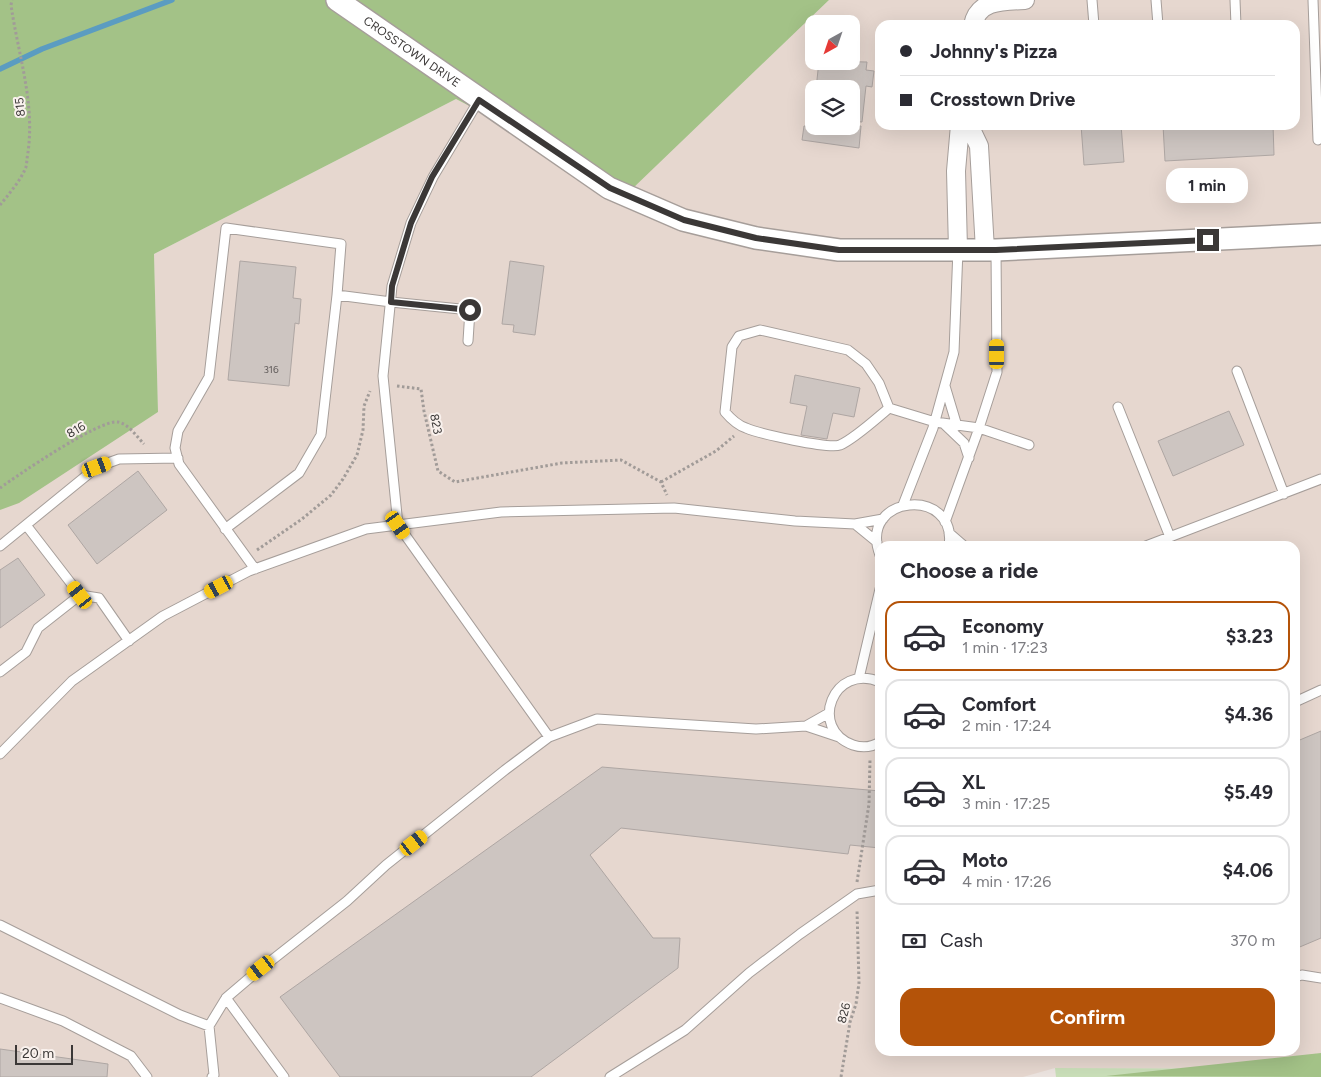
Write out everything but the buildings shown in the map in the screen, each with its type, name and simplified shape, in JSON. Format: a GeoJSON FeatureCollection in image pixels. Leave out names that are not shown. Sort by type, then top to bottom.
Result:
{"type":"FeatureCollection","features":[{"type":"Feature","properties":{"kind":"street","name":"CROSSTOWN DRIVE"},"geometry":{"type":"LineString","coordinates":[[337,0],[479,100],[610,188],[684,220],[756,238],[839,250],[991,250],[1321,234]]}},
{"type":"Feature","properties":{"kind":"street"},"geometry":{"type":"LineString","coordinates":[[974,20],[975,15],[983,5],[1008,0],[1025,0]]}},
{"type":"Feature","properties":{"kind":"street"},"geometry":{"type":"LineString","coordinates":[[958,249],[956,171],[960,130]]}},
{"type":"Feature","properties":{"kind":"street"},"geometry":{"type":"LineString","coordinates":[[971,130],[978,146],[991,250]]}},
{"type":"Feature","properties":{"kind":"lane"},"geometry":{"type":"LineString","coordinates":[[1092,0],[1094,20]]}},
{"type":"Feature","properties":{"kind":"lane"},"geometry":{"type":"LineString","coordinates":[[1156,0],[1158,20]]}},
{"type":"Feature","properties":{"kind":"lane"},"geometry":{"type":"LineString","coordinates":[[1235,0],[1236,20]]}},
{"type":"Feature","properties":{"kind":"lane"},"geometry":{"type":"LineString","coordinates":[[1313,0],[1318,140]]}},
{"type":"Feature","properties":{"kind":"lane"},"geometry":{"type":"LineString","coordinates":[[479,100],[432,177],[411,223],[392,286],[383,376],[398,525],[549,737]]}},
{"type":"Feature","properties":{"kind":"lane"},"geometry":{"type":"LineString","coordinates":[[226,529],[299,473],[320,435],[337,295],[341,244],[226,228],[209,377],[178,431],[175,448],[179,464],[226,529],[255,569]]}},
{"type":"Feature","properties":{"kind":"lane"},"geometry":{"type":"LineString","coordinates":[[903,505],[939,423],[945,386],[954,352],[958,249]]}},
{"type":"Feature","properties":{"kind":"lane"},"geometry":{"type":"LineString","coordinates":[[944,522],[969,458],[997,372],[991,250]]}},
{"type":"Feature","properties":{"kind":"lane"},"geometry":{"type":"LineString","coordinates":[[337,295],[470,310],[468,341]]}},
{"type":"Feature","properties":{"kind":"lane"},"geometry":{"type":"LineString","coordinates":[[760,330],[848,350],[866,364],[879,383],[889,408],[865,428],[839,445],[795,441],[745,428],[734,422],[725,412],[732,347],[739,336],[760,330]]}},
{"type":"Feature","properties":{"kind":"lane"},"geometry":{"type":"LineString","coordinates":[[1236,371],[1284,494]]}},
{"type":"Feature","properties":{"kind":"lane"},"geometry":{"type":"LineString","coordinates":[[945,386],[957,426]]}},
{"type":"Feature","properties":{"kind":"lane"},"geometry":{"type":"LineString","coordinates":[[1118,407],[1170,537]]}},
{"type":"Feature","properties":{"kind":"lane"},"geometry":{"type":"LineString","coordinates":[[889,408],[939,423],[979,428],[1029,445]]}},
{"type":"Feature","properties":{"kind":"lane"},"geometry":{"type":"LineString","coordinates":[[939,423],[964,443],[969,458]]}},
{"type":"Feature","properties":{"kind":"lane"},"geometry":{"type":"LineString","coordinates":[[0,546],[97,467],[119,459],[178,458]]}},
{"type":"Feature","properties":{"kind":"lane"},"geometry":{"type":"LineString","coordinates":[[1159,541],[1321,479]]}},
{"type":"Feature","properties":{"kind":"lane"},"geometry":{"type":"LineString","coordinates":[[877,541],[878,530],[884,518],[892,510],[903,505],[915,504],[927,506],[937,512],[949,532],[959,541]]}},
{"type":"Feature","properties":{"kind":"lane"},"geometry":{"type":"LineString","coordinates":[[1,751],[72,682],[163,616],[255,569],[366,529],[501,512],[674,508],[795,521],[855,524],[884,518]]}},
{"type":"Feature","properties":{"kind":"lane"},"geometry":{"type":"LineString","coordinates":[[855,524],[876,541]]}},
{"type":"Feature","properties":{"kind":"lane"},"geometry":{"type":"LineString","coordinates":[[26,525],[80,595],[99,598],[129,640]]}},
{"type":"Feature","properties":{"kind":"lane"},"geometry":{"type":"LineString","coordinates":[[949,532],[949,541]]}},
{"type":"Feature","properties":{"kind":"lane"},"geometry":{"type":"LineString","coordinates":[[0,672],[26,652],[38,628],[80,595]]}},
{"type":"Feature","properties":{"kind":"lane"},"geometry":{"type":"LineString","coordinates":[[859,678],[875,609]]}},
{"type":"Feature","properties":{"kind":"lane"},"geometry":{"type":"LineString","coordinates":[[875,680],[859,678],[850,680],[841,686],[834,694],[830,703],[829,713],[834,730],[847,742],[856,746],[875,743]]}},
{"type":"Feature","properties":{"kind":"lane"},"geometry":{"type":"LineString","coordinates":[[1300,700],[1321,690]]}},
{"type":"Feature","properties":{"kind":"lane"},"geometry":{"type":"LineString","coordinates":[[806,726],[829,713]]}},
{"type":"Feature","properties":{"kind":"lane"},"geometry":{"type":"LineString","coordinates":[[212,1077],[214,1075],[209,1026],[226,998],[347,901],[386,865],[549,737],[597,719],[756,729],[806,726],[839,736]]}},
{"type":"Feature","properties":{"kind":"lane"},"geometry":{"type":"LineString","coordinates":[[610,1077],[685,1030],[749,973],[800,934],[857,894],[875,891]]}},
{"type":"Feature","properties":{"kind":"lane"},"geometry":{"type":"LineString","coordinates":[[0,925],[180,1015],[209,1026]]}},
{"type":"Feature","properties":{"kind":"lane"},"geometry":{"type":"LineString","coordinates":[[1300,976],[1321,978]]}},
{"type":"Feature","properties":{"kind":"lane"},"geometry":{"type":"LineString","coordinates":[[0,998],[63,1021],[131,1056],[147,1077]]}},
{"type":"Feature","properties":{"kind":"lane"},"geometry":{"type":"LineString","coordinates":[[226,998],[284,1077]]}},
{"type":"Feature","properties":{"kind":"path","name":"815"},"geometry":{"type":"LineString","coordinates":[[0,205],[10,194],[26,167],[31,132],[25,78],[16,36],[11,5],[12,0]]}},
{"type":"Feature","properties":{"kind":"path","name":"823"},"geometry":{"type":"LineString","coordinates":[[384,385],[421,389],[424,411],[438,471],[455,482],[562,463],[621,460],[660,482]]}},
{"type":"Feature","properties":{"kind":"path"},"geometry":{"type":"LineString","coordinates":[[247,558],[302,519],[331,495],[357,455],[363,430],[364,406],[369,391],[384,385]]}},
{"type":"Feature","properties":{"kind":"path","name":"816"},"geometry":{"type":"LineString","coordinates":[[0,488],[25,470],[100,426],[116,421],[125,424],[157,458]]}},
{"type":"Feature","properties":{"kind":"path"},"geometry":{"type":"LineString","coordinates":[[674,508],[660,482],[716,451],[745,428]]}},
{"type":"Feature","properties":{"kind":"path","name":"826"},"geometry":{"type":"LineString","coordinates":[[841,1077],[850,1022],[856,1004],[859,983],[857,953],[858,871],[869,804],[870,762],[866,746]]}},
{"type":"Feature","properties":{"kind":"shaded area"},"geometry":{"type":"Polygon","coordinates":[[[829,0],[1321,0],[1321,1069],[1055,1068],[1023,1077],[0,1077],[0,510],[158,412],[154,254],[456,99],[631,189],[805,23],[805,70],[860,70],[860,15],[813,15],[829,0]]]}},
{"type":"Feature","properties":{"kind":"green space"},"geometry":{"type":"Polygon","coordinates":[[[0,0],[829,0],[813,15],[805,15],[805,23],[631,190],[456,99],[154,254],[158,412],[19,503],[0,510],[0,0]]]}},
{"type":"Feature","properties":{"kind":"green space"},"geometry":{"type":"Polygon","coordinates":[[[1321,1053],[1321,1077],[1106,1076],[1300,1056],[1321,1053]]]}},
{"type":"Feature","properties":{"kind":"green space"},"geometry":{"type":"Polygon","coordinates":[[[1055,1068],[1321,1069],[1321,1077],[1056,1077],[1055,1068]]]}},
{"type":"Feature","properties":{"kind":"waterway"},"geometry":{"type":"LineString","coordinates":[[0,69],[42,49],[172,0]]}},
{"type":"Feature","properties":{"kind":"route"},"geometry":{"type":"LineString","coordinates":[[470,310],[391,302],[392,286],[411,223],[432,177],[479,100],[610,188],[684,220],[756,238],[839,250],[996,250],[1208,240]]}}]}
